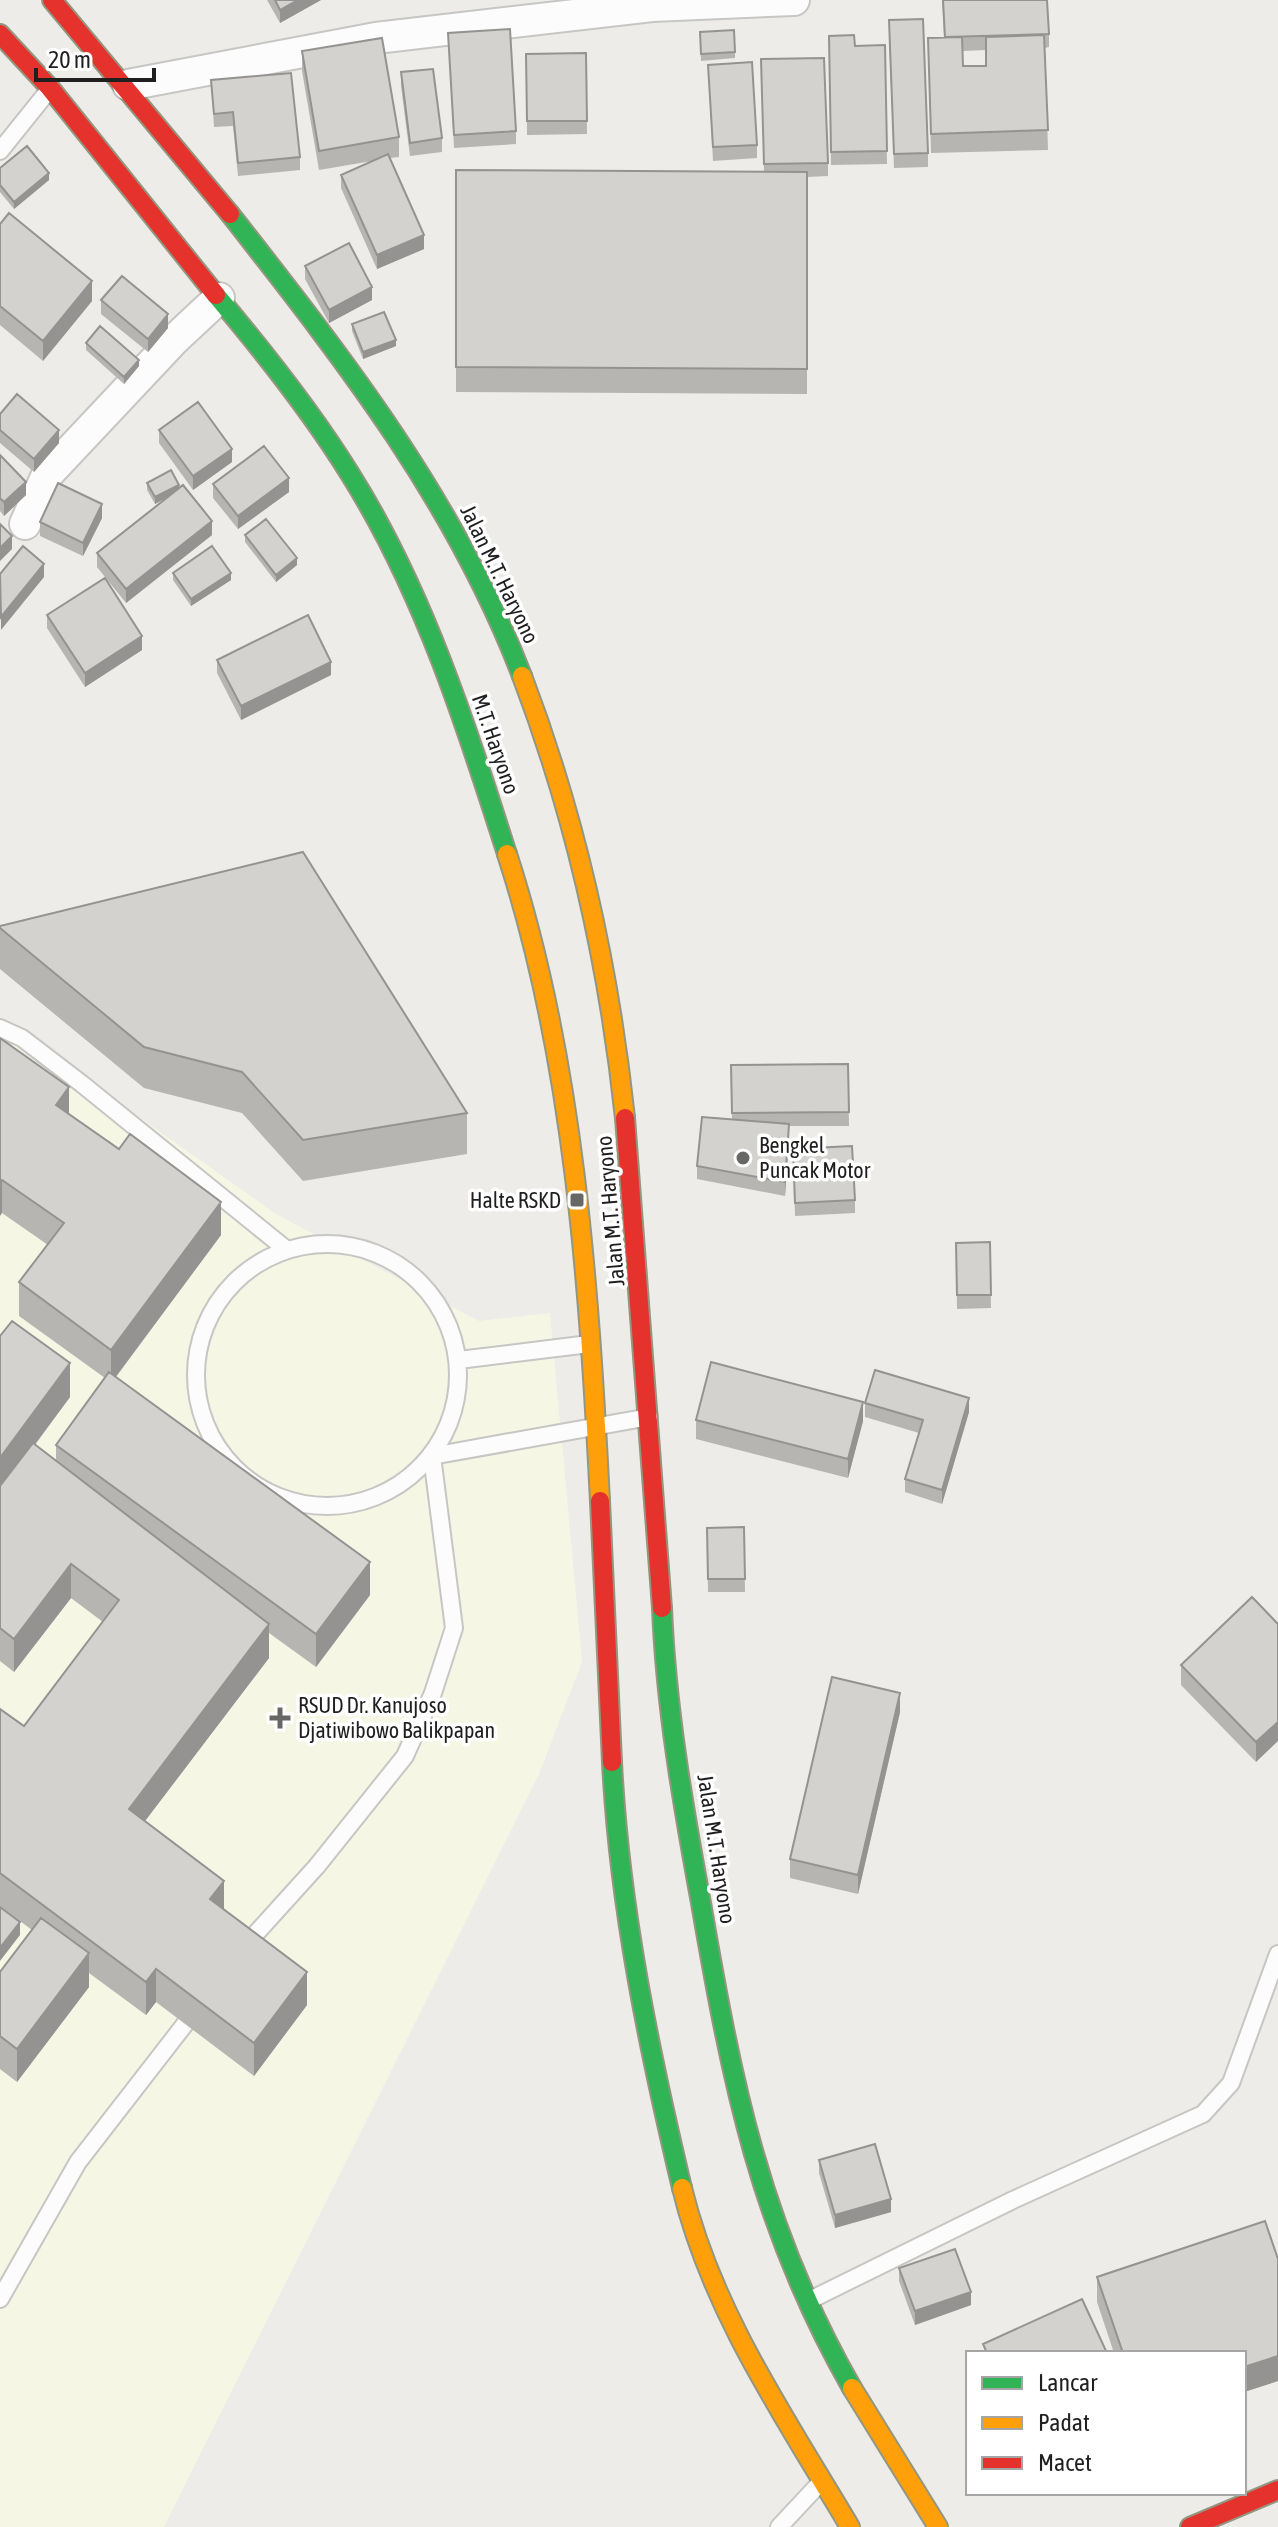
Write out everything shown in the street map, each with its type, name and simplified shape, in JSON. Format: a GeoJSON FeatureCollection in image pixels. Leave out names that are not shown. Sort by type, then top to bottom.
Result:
{"type":"FeatureCollection","features":[{"type":"Feature","properties":{"kind":"main road","name":"Jalan M.T. Haryono"},"geometry":{"type":"LineString","coordinates":[[52,0],[128,85],[357,378],[460,537],[505,635],[545,741],[579,855],[607,984],[628,1134],[651,1416],[668,1697],[715,1987],[747,2138],[773,2220],[806,2302],[878,2436],[938,2527]]}},
{"type":"Feature","properties":{"kind":"main road"},"geometry":{"type":"LineString","coordinates":[[0,34],[50,88]]}},
{"type":"Feature","properties":{"kind":"main road","name":"M.T. Haryono"},"geometry":{"type":"LineString","coordinates":[[50,88],[219,298],[252,334],[351,475],[408,583],[466,726],[513,871],[548,1010],[577,1200],[596,1426]]}},
{"type":"Feature","properties":{"kind":"main road"},"geometry":{"type":"LineString","coordinates":[[596,1426],[615,1825],[631,1934],[674,2154],[689,2216],[738,2338],[850,2527]]}},
{"type":"Feature","properties":{"kind":"main road"},"geometry":{"type":"LineString","coordinates":[[1190,2527],[1278,2490]]}},
{"type":"Feature","properties":{"kind":"street"},"geometry":{"type":"LineString","coordinates":[[128,85],[376,38],[652,3],[794,0]]}},
{"type":"Feature","properties":{"kind":"street"},"geometry":{"type":"LineString","coordinates":[[25,524],[47,475],[174,340],[219,298]]}},
{"type":"Feature","properties":{"kind":"lane"},"geometry":{"type":"LineString","coordinates":[[0,151],[29,119],[50,88]]}},
{"type":"Feature","properties":{"kind":"lane"},"geometry":{"type":"LineString","coordinates":[[0,1028],[22,1038],[82,1084],[287,1250]]}},
{"type":"Feature","properties":{"kind":"lane"},"geometry":{"type":"LineString","coordinates":[[325,1243],[363,1248],[399,1264],[428,1290],[448,1323],[459,1360],[459,1394],[450,1427],[432,1456],[402,1484],[365,1501],[324,1507],[284,1499],[247,1480],[219,1450],[201,1413],[195,1372],[202,1333],[221,1296],[250,1267],[287,1250],[325,1243]]}},
{"type":"Feature","properties":{"kind":"lane"},"geometry":{"type":"LineString","coordinates":[[459,1360],[590,1344]]}},
{"type":"Feature","properties":{"kind":"lane"},"geometry":{"type":"LineString","coordinates":[[432,1456],[651,1416]]}},
{"type":"Feature","properties":{"kind":"lane"},"geometry":{"type":"LineString","coordinates":[[238,1954],[317,1866],[405,1756],[433,1693],[454,1628],[432,1456]]}},
{"type":"Feature","properties":{"kind":"lane"},"geometry":{"type":"LineString","coordinates":[[806,2302],[1013,2200],[1203,2114],[1231,2083],[1278,1954]]}},
{"type":"Feature","properties":{"kind":"lane"},"geometry":{"type":"LineString","coordinates":[[0,2299],[78,2162],[185,2024]]}},
{"type":"Feature","properties":{"kind":"lane"},"geometry":{"type":"LineString","coordinates":[[779,2527],[821,2482]]}},
{"type":"Feature","properties":{"kind":"shaded area","name":"RSUD Dr. Kanujoso Djatiwibowo Balikpapan"},"geometry":{"type":"Polygon","coordinates":[[[0,1019],[276,1214],[479,1321],[550,1313],[582,1662],[539,1774],[164,2527],[0,2527],[0,1019]]]}},
{"type":"Feature","properties":{"kind":"building"},"geometry":{"type":"Polygon","coordinates":[[[275,0],[298,0],[280,10],[275,0]]]}},
{"type":"Feature","properties":{"kind":"building"},"geometry":{"type":"Polygon","coordinates":[[[943,0],[1047,0],[1049,34],[945,37],[943,0]]]}},
{"type":"Feature","properties":{"kind":"building"},"geometry":{"type":"Polygon","coordinates":[[[923,19],[928,153],[894,154],[889,20],[923,19]]]}},
{"type":"Feature","properties":{"kind":"building"},"geometry":{"type":"Polygon","coordinates":[[[510,29],[516,131],[454,135],[448,33],[510,29]]]}},
{"type":"Feature","properties":{"kind":"building"},"geometry":{"type":"Polygon","coordinates":[[[734,30],[735,52],[701,54],[700,32],[734,30]]]}},
{"type":"Feature","properties":{"kind":"building"},"geometry":{"type":"Polygon","coordinates":[[[854,35],[855,46],[885,45],[887,151],[831,152],[829,36],[854,35]]]}},
{"type":"Feature","properties":{"kind":"building"},"geometry":{"type":"Polygon","coordinates":[[[1044,35],[1048,130],[931,134],[928,38],[962,37],[963,66],[986,66],[986,37],[1044,35]]]}},
{"type":"Feature","properties":{"kind":"building"},"geometry":{"type":"Polygon","coordinates":[[[382,38],[399,137],[319,151],[302,51],[382,38]]]}},
{"type":"Feature","properties":{"kind":"building"},"geometry":{"type":"Polygon","coordinates":[[[586,53],[587,121],[527,121],[526,54],[586,53]]]}},
{"type":"Feature","properties":{"kind":"building"},"geometry":{"type":"Polygon","coordinates":[[[824,58],[828,163],[764,164],[761,59],[824,58]]]}},
{"type":"Feature","properties":{"kind":"building"},"geometry":{"type":"Polygon","coordinates":[[[752,62],[757,145],[713,147],[708,65],[752,62]]]}},
{"type":"Feature","properties":{"kind":"building"},"geometry":{"type":"Polygon","coordinates":[[[433,69],[442,138],[410,143],[401,72],[433,69]]]}},
{"type":"Feature","properties":{"kind":"building"},"geometry":{"type":"Polygon","coordinates":[[[291,73],[300,157],[238,163],[233,112],[214,114],[211,80],[291,73]]]}},
{"type":"Feature","properties":{"kind":"building"},"geometry":{"type":"Polygon","coordinates":[[[27,146],[49,173],[14,202],[0,185],[0,168],[27,146]]]}},
{"type":"Feature","properties":{"kind":"building"},"geometry":{"type":"Polygon","coordinates":[[[388,154],[424,235],[377,255],[341,175],[388,154]]]}},
{"type":"Feature","properties":{"kind":"building"},"geometry":{"type":"Polygon","coordinates":[[[456,170],[807,172],[807,369],[456,367],[456,170]]]}},
{"type":"Feature","properties":{"kind":"building"},"geometry":{"type":"Polygon","coordinates":[[[9,213],[92,281],[43,341],[0,306],[0,224],[9,213]]]}},
{"type":"Feature","properties":{"kind":"building"},"geometry":{"type":"Polygon","coordinates":[[[349,243],[372,287],[329,310],[305,266],[349,243]]]}},
{"type":"Feature","properties":{"kind":"building"},"geometry":{"type":"Polygon","coordinates":[[[122,276],[168,314],[148,339],[101,300],[122,276]]]}},
{"type":"Feature","properties":{"kind":"building"},"geometry":{"type":"Polygon","coordinates":[[[384,312],[396,340],[363,352],[352,324],[384,312]]]}},
{"type":"Feature","properties":{"kind":"building"},"geometry":{"type":"Polygon","coordinates":[[[100,326],[139,360],[124,377],[86,343],[100,326]]]}},
{"type":"Feature","properties":{"kind":"building"},"geometry":{"type":"Polygon","coordinates":[[[17,394],[59,430],[34,459],[0,430],[0,414],[17,394]]]}},
{"type":"Feature","properties":{"kind":"building"},"geometry":{"type":"Polygon","coordinates":[[[198,402],[232,449],[193,476],[159,430],[198,402]]]}},
{"type":"Feature","properties":{"kind":"building"},"geometry":{"type":"Polygon","coordinates":[[[264,446],[289,478],[238,516],[213,484],[264,446]]]}},
{"type":"Feature","properties":{"kind":"building"},"geometry":{"type":"Polygon","coordinates":[[[0,455],[26,482],[4,502],[0,498],[0,455]]]}},
{"type":"Feature","properties":{"kind":"building"},"geometry":{"type":"Polygon","coordinates":[[[171,470],[179,485],[155,497],[147,483],[171,470]]]}},
{"type":"Feature","properties":{"kind":"building"},"geometry":{"type":"Polygon","coordinates":[[[58,483],[102,504],[83,543],[40,522],[58,483]]]}},
{"type":"Feature","properties":{"kind":"building"},"geometry":{"type":"Polygon","coordinates":[[[183,485],[212,521],[126,589],[97,553],[183,485]]]}},
{"type":"Feature","properties":{"kind":"building"},"geometry":{"type":"Polygon","coordinates":[[[266,519],[297,558],[276,575],[245,535],[266,519]]]}},
{"type":"Feature","properties":{"kind":"building"},"geometry":{"type":"Polygon","coordinates":[[[0,524],[12,536],[0,548],[0,524]]]}},
{"type":"Feature","properties":{"kind":"building"},"geometry":{"type":"Polygon","coordinates":[[[23,546],[44,564],[1,617],[0,574],[23,546]]]}},
{"type":"Feature","properties":{"kind":"building"},"geometry":{"type":"Polygon","coordinates":[[[212,546],[231,573],[191,599],[173,573],[212,546]]]}},
{"type":"Feature","properties":{"kind":"building"},"geometry":{"type":"Polygon","coordinates":[[[105,578],[142,636],[85,673],[47,615],[105,578]]]}},
{"type":"Feature","properties":{"kind":"building"},"geometry":{"type":"Polygon","coordinates":[[[308,615],[331,662],[241,706],[217,660],[308,615]]]}},
{"type":"Feature","properties":{"kind":"building"},"geometry":{"type":"Polygon","coordinates":[[[303,852],[467,1113],[303,1140],[242,1072],[144,1047],[0,928],[0,926],[303,852]]]}},
{"type":"Feature","properties":{"kind":"building"},"geometry":{"type":"Polygon","coordinates":[[[0,1038],[69,1087],[56,1105],[119,1149],[130,1134],[221,1202],[111,1350],[19,1282],[64,1223],[2,1180],[0,1182],[0,1038]]]}},
{"type":"Feature","properties":{"kind":"building"},"geometry":{"type":"Polygon","coordinates":[[[848,1064],[849,1112],[732,1113],[731,1065],[848,1064]]]}},
{"type":"Feature","properties":{"kind":"building","name":"Bengkel Puncak Motor"},"geometry":{"type":"Polygon","coordinates":[[[702,1117],[789,1124],[785,1182],[697,1166],[702,1117]]]}},
{"type":"Feature","properties":{"kind":"building"},"geometry":{"type":"Polygon","coordinates":[[[852,1146],[855,1200],[795,1203],[793,1149],[852,1146]]]}},
{"type":"Feature","properties":{"kind":"building"},"geometry":{"type":"Polygon","coordinates":[[[990,1242],[991,1295],[957,1295],[956,1243],[990,1242]]]}},
{"type":"Feature","properties":{"kind":"building"},"geometry":{"type":"Polygon","coordinates":[[[12,1321],[70,1363],[0,1458],[0,1336],[12,1321]]]}},
{"type":"Feature","properties":{"kind":"building"},"geometry":{"type":"Polygon","coordinates":[[[711,1362],[863,1402],[848,1459],[696,1420],[711,1362]]]}},
{"type":"Feature","properties":{"kind":"building"},"geometry":{"type":"Polygon","coordinates":[[[875,1370],[969,1398],[942,1490],[905,1479],[923,1420],[865,1403],[875,1370]]]}},
{"type":"Feature","properties":{"kind":"building"},"geometry":{"type":"Polygon","coordinates":[[[109,1372],[370,1562],[316,1634],[56,1445],[109,1372]]]}},
{"type":"Feature","properties":{"kind":"building"},"geometry":{"type":"Polygon","coordinates":[[[33,1443],[269,1624],[129,1809],[224,1881],[210,1899],[307,1972],[254,2043],[156,1969],[146,1982],[0,1873],[0,1709],[24,1726],[119,1600],[71,1564],[14,1639],[0,1628],[0,1486],[33,1443]]]}},
{"type":"Feature","properties":{"kind":"building"},"geometry":{"type":"Polygon","coordinates":[[[744,1527],[745,1579],[708,1579],[707,1528],[744,1527]]]}},
{"type":"Feature","properties":{"kind":"building"},"geometry":{"type":"Polygon","coordinates":[[[1252,1597],[1278,1624],[1278,1722],[1256,1742],[1181,1665],[1252,1597]]]}},
{"type":"Feature","properties":{"kind":"building"},"geometry":{"type":"Polygon","coordinates":[[[832,1677],[900,1693],[858,1875],[790,1859],[832,1677]]]}},
{"type":"Feature","properties":{"kind":"building"},"geometry":{"type":"Polygon","coordinates":[[[0,1907],[20,1922],[0,1948],[0,1907]]]}},
{"type":"Feature","properties":{"kind":"building"},"geometry":{"type":"Polygon","coordinates":[[[41,1918],[89,1953],[17,2049],[0,2036],[0,1972],[41,1918]]]}},
{"type":"Feature","properties":{"kind":"building"},"geometry":{"type":"Polygon","coordinates":[[[875,2144],[891,2199],[835,2215],[819,2160],[875,2144]]]}},
{"type":"Feature","properties":{"kind":"building"},"geometry":{"type":"Polygon","coordinates":[[[1265,2221],[1278,2259],[1278,2356],[1246,2366],[1246,2351],[1122,2351],[1097,2277],[1265,2221]]]}},
{"type":"Feature","properties":{"kind":"building"},"geometry":{"type":"Polygon","coordinates":[[[955,2249],[971,2292],[915,2311],[899,2268],[955,2249]]]}},
{"type":"Feature","properties":{"kind":"building"},"geometry":{"type":"Polygon","coordinates":[[[1082,2299],[1106,2351],[986,2351],[983,2344],[1082,2299]]]}},
{"type":"Feature","properties":{"kind":"traffic: fast"},"geometry":{"type":"LineString","coordinates":[[230,214],[315,323],[394,434],[464,550],[495,611],[522,676]]}},
{"type":"Feature","properties":{"kind":"traffic: fast"},"geometry":{"type":"LineString","coordinates":[[216,295],[269,360],[335,451],[400,564],[459,708],[507,854]]}},
{"type":"Feature","properties":{"kind":"traffic: fast"},"geometry":{"type":"LineString","coordinates":[[662,1608],[667,1682],[682,1793],[738,2093],[772,2211],[794,2270],[852,2388]]}},
{"type":"Feature","properties":{"kind":"traffic: fast"},"geometry":{"type":"LineString","coordinates":[[612,1762],[621,1869],[637,1977],[682,2188]]}},
{"type":"Feature","properties":{"kind":"traffic: slow"},"geometry":{"type":"LineString","coordinates":[[522,676],[559,784],[588,894],[610,1005],[625,1118]]}},
{"type":"Feature","properties":{"kind":"traffic: slow"},"geometry":{"type":"LineString","coordinates":[[507,854],[530,932],[563,1092],[583,1256],[600,1501]]}},
{"type":"Feature","properties":{"kind":"traffic: slow"},"geometry":{"type":"LineString","coordinates":[[682,2188],[695,2234],[731,2321],[753,2364],[850,2527]]}},
{"type":"Feature","properties":{"kind":"traffic: slow"},"geometry":{"type":"LineString","coordinates":[[852,2388],[938,2527]]}},
{"type":"Feature","properties":{"kind":"traffic: jam"},"geometry":{"type":"LineString","coordinates":[[52,0],[230,214]]}},
{"type":"Feature","properties":{"kind":"traffic: jam"},"geometry":{"type":"LineString","coordinates":[[0,34],[50,88],[216,295]]}},
{"type":"Feature","properties":{"kind":"traffic: jam"},"geometry":{"type":"LineString","coordinates":[[625,1118],[662,1608]]}},
{"type":"Feature","properties":{"kind":"traffic: jam"},"geometry":{"type":"LineString","coordinates":[[600,1501],[612,1762]]}},
{"type":"Feature","properties":{"kind":"traffic: jam"},"geometry":{"type":"LineString","coordinates":[[1190,2527],[1278,2490]]}},
{"type":"Feature","properties":{"kind":"place","name":"Bengkel Puncak Motor"},"geometry":{"type":"Point","coordinates":[743,1158]}},
{"type":"Feature","properties":{"kind":"place","name":"Halte RSKD"},"geometry":{"type":"Point","coordinates":[577,1200]}},
{"type":"Feature","properties":{"kind":"place","name":"RSUD Dr. Kanujoso Djatiwibowo Balikpapan"},"geometry":{"type":"Point","coordinates":[280,1718]}}]}
